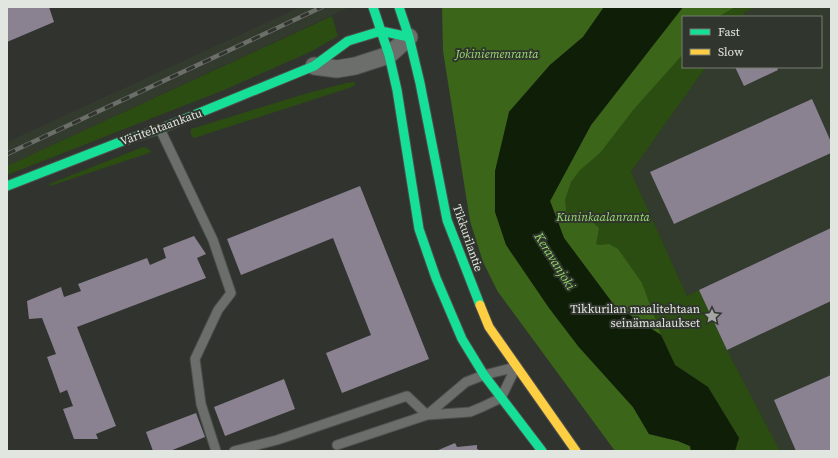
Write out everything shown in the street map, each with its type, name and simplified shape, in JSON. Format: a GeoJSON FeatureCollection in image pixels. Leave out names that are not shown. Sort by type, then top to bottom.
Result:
{"type":"FeatureCollection","features":[{"type":"Feature","properties":{"kind":"main road"},"geometry":{"type":"LineString","coordinates":[[373,7],[389,56],[419,229],[436,278],[462,339],[484,375],[542,451]]}},
{"type":"Feature","properties":{"kind":"main road","name":"Tikkurilantie"},"geometry":{"type":"LineString","coordinates":[[399,7],[409,37],[420,83],[447,220],[489,327],[576,451]]}},
{"type":"Feature","properties":{"kind":"main road","name":"Väritehtaankatu"},"geometry":{"type":"LineString","coordinates":[[7,186],[120,142],[160,129],[314,66],[348,41],[381,31],[409,37]]}},
{"type":"Feature","properties":{"kind":"street","name":"Väritehtaankatu"},"geometry":{"type":"LineString","coordinates":[[314,66],[337,69],[355,66],[389,56],[409,37]]}},
{"type":"Feature","properties":{"kind":"lane"},"geometry":{"type":"LineString","coordinates":[[160,129],[213,240],[231,293],[218,310],[195,359],[201,404],[216,451]]}},
{"type":"Feature","properties":{"kind":"lane"},"geometry":{"type":"LineString","coordinates":[[427,415],[466,382],[484,375],[516,367]]}},
{"type":"Feature","properties":{"kind":"lane"},"geometry":{"type":"LineString","coordinates":[[337,445],[427,415],[470,412],[501,398],[516,367]]}},
{"type":"Feature","properties":{"kind":"lane"},"geometry":{"type":"LineString","coordinates":[[234,451],[277,440],[406,396],[427,415]]}},
{"type":"Feature","properties":{"kind":"shaded area"},"geometry":{"type":"Polygon","coordinates":[[[300,7],[350,7],[7,166],[7,142],[300,7]]]}},
{"type":"Feature","properties":{"kind":"shaded area"},"geometry":{"type":"Polygon","coordinates":[[[757,7],[831,7],[831,451],[780,451],[727,350],[699,290],[687,296],[631,172],[705,68],[822,68],[822,16],[743,16],[745,12],[757,7]]]}},
{"type":"Feature","properties":{"kind":"green space","name":"Jokiniemenranta"},"geometry":{"type":"Polygon","coordinates":[[[442,7],[604,7],[583,37],[550,65],[509,112],[578,346],[633,407],[649,434],[678,441],[690,446],[691,451],[615,451],[498,292],[483,262],[470,221],[443,51],[442,7]]]}},
{"type":"Feature","properties":{"kind":"green space","name":"Kuninkaalanranta"},"geometry":{"type":"Polygon","coordinates":[[[683,7],[757,7],[745,12],[743,16],[682,16],[682,68],[705,68],[631,172],[687,296],[699,290],[727,350],[780,451],[735,451],[739,438],[708,387],[675,365],[661,335],[550,201],[683,7]]]}},
{"type":"Feature","properties":{"kind":"green space"},"geometry":{"type":"Polygon","coordinates":[[[683,7],[735,7],[720,16],[682,16],[682,55],[634,109],[600,153],[580,170],[571,182],[565,200],[566,211],[572,219],[590,220],[599,228],[596,244],[609,244],[618,249],[642,283],[661,335],[614,305],[564,238],[550,201],[591,125],[683,7]]]}},
{"type":"Feature","properties":{"kind":"green space"},"geometry":{"type":"Polygon","coordinates":[[[332,16],[338,36],[310,52],[224,90],[7,175],[7,166],[332,16]]]}},
{"type":"Feature","properties":{"kind":"green space"},"geometry":{"type":"Polygon","coordinates":[[[355,82],[355,85],[352,87],[194,138],[191,135],[191,129],[308,93],[355,82]]]}},
{"type":"Feature","properties":{"kind":"green space"},"geometry":{"type":"Polygon","coordinates":[[[143,147],[152,152],[50,186],[49,184],[143,147]]]}},
{"type":"Feature","properties":{"kind":"water","name":"Keravanjoki"},"geometry":{"type":"Polygon","coordinates":[[[604,7],[683,7],[591,125],[550,201],[564,238],[614,305],[661,335],[675,365],[708,387],[739,438],[735,451],[691,451],[690,446],[678,441],[649,434],[633,407],[578,346],[549,308],[506,245],[495,212],[495,171],[509,112],[550,65],[583,37],[604,7]]]}},
{"type":"Feature","properties":{"kind":"building"},"geometry":{"type":"Polygon","coordinates":[[[7,7],[49,7],[54,22],[7,42],[7,7]]]}},
{"type":"Feature","properties":{"kind":"building"},"geometry":{"type":"Polygon","coordinates":[[[735,68],[777,68],[778,70],[744,86],[735,68]]]}},
{"type":"Feature","properties":{"kind":"building"},"geometry":{"type":"Polygon","coordinates":[[[812,99],[831,142],[831,153],[674,224],[650,172],[812,99]]]}},
{"type":"Feature","properties":{"kind":"building"},"geometry":{"type":"Polygon","coordinates":[[[360,186],[429,359],[342,393],[326,353],[371,335],[333,238],[241,275],[227,239],[360,186]]]}},
{"type":"Feature","properties":{"kind":"building"},"geometry":{"type":"Polygon","coordinates":[[[831,228],[831,301],[727,350],[699,290],[831,228]]]}},
{"type":"Feature","properties":{"kind":"building"},"geometry":{"type":"Polygon","coordinates":[[[194,236],[206,254],[197,258],[206,278],[77,327],[116,426],[96,434],[98,439],[74,439],[63,409],[73,406],[67,390],[60,393],[47,357],[56,354],[42,318],[29,319],[27,301],[61,287],[64,297],[81,291],[78,284],[147,258],[150,265],[166,258],[163,248],[194,236]]]}},
{"type":"Feature","properties":{"kind":"building"},"geometry":{"type":"Polygon","coordinates":[[[831,375],[831,451],[796,451],[774,400],[831,375]]]}},
{"type":"Feature","properties":{"kind":"building"},"geometry":{"type":"Polygon","coordinates":[[[284,379],[295,409],[225,436],[214,407],[284,379]]]}},
{"type":"Feature","properties":{"kind":"building"},"geometry":{"type":"Polygon","coordinates":[[[196,413],[205,437],[170,451],[153,451],[146,432],[196,413]]]}},
{"type":"Feature","properties":{"kind":"building"},"geometry":{"type":"Polygon","coordinates":[[[455,443],[457,447],[477,445],[477,449],[481,451],[436,451],[455,443]]]}},
{"type":"Feature","properties":{"kind":"railway"},"geometry":{"type":"LineString","coordinates":[[7,154],[322,7]]}},
{"type":"Feature","properties":{"kind":"traffic: fast"},"geometry":{"type":"LineString","coordinates":[[373,7],[389,55],[397,90],[419,229],[436,278],[462,339],[484,375],[542,451]]}},
{"type":"Feature","properties":{"kind":"traffic: fast"},"geometry":{"type":"LineString","coordinates":[[399,7],[409,37],[420,83],[447,220],[480,305]]}},
{"type":"Feature","properties":{"kind":"traffic: fast"},"geometry":{"type":"LineString","coordinates":[[7,186],[120,142],[160,129],[314,66],[348,41],[381,31],[409,37]]}},
{"type":"Feature","properties":{"kind":"traffic: slow"},"geometry":{"type":"LineString","coordinates":[[480,305],[489,327],[576,451]]}},
{"type":"Feature","properties":{"kind":"place","name":"Tikkurilan maalitehtaan seinämaalaukset"},"geometry":{"type":"Point","coordinates":[712,316]}}]}
